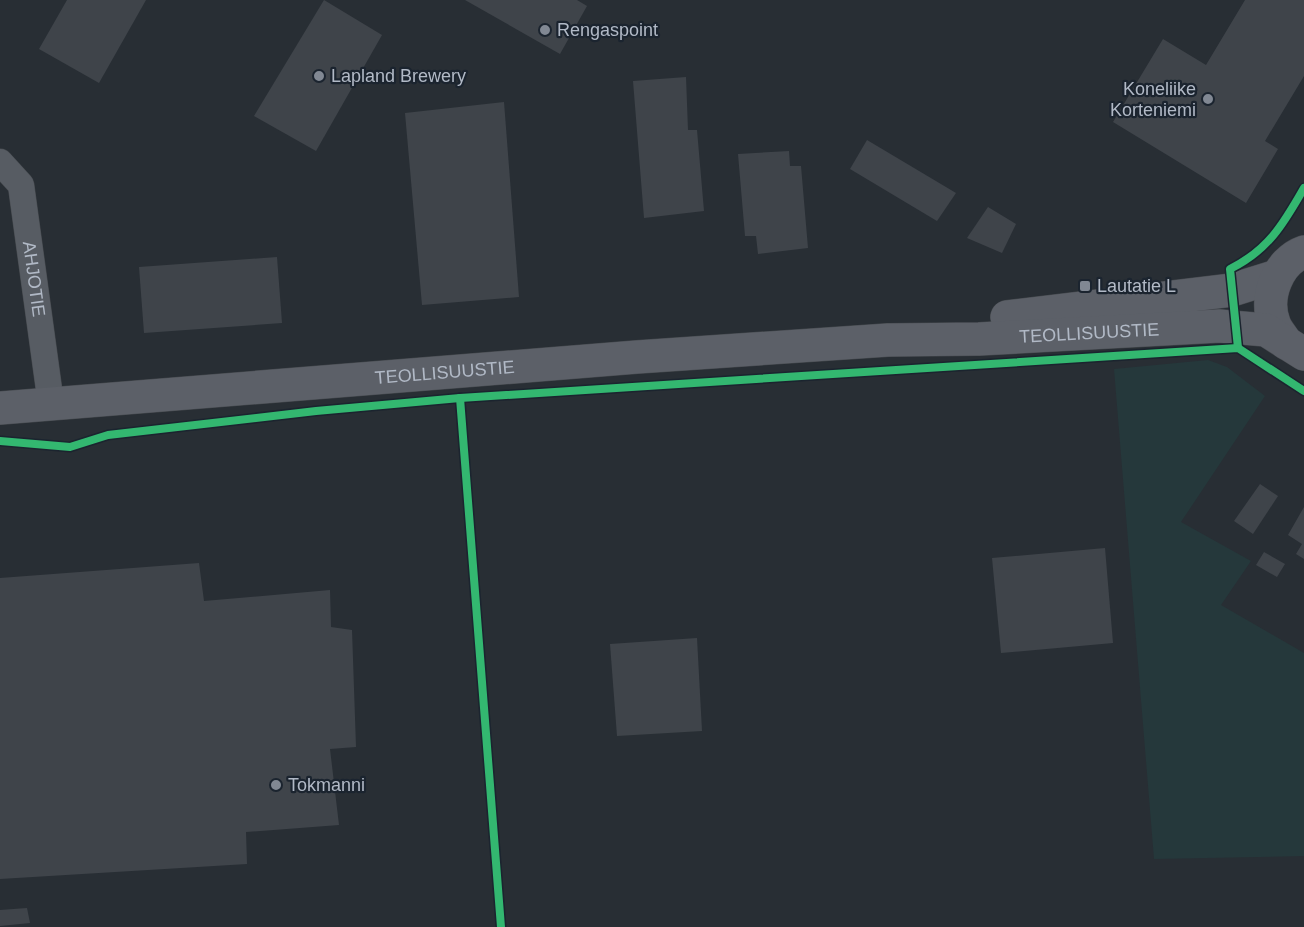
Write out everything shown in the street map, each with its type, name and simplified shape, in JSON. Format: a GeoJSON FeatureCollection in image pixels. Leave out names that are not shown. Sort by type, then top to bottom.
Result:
{"type":"FeatureCollection","features":[{"type":"Feature","properties":{"kind":"street","name":"AHJOTIE"},"geometry":{"type":"LineString","coordinates":[[0,162],[21,185],[51,404]]}},
{"type":"Feature","properties":{"kind":"street","name":"TEOLLISUUSTIE"},"geometry":{"type":"LineString","coordinates":[[888,340],[981,320],[1232,290],[1295,257]]}},
{"type":"Feature","properties":{"kind":"street"},"geometry":{"type":"LineString","coordinates":[[1295,257],[1270,299],[1274,323],[1295,348]]}},
{"type":"Feature","properties":{"kind":"street","name":"TEOLLISUUSTIE"},"geometry":{"type":"LineString","coordinates":[[0,408],[637,357],[888,340],[979,339],[1219,326],[1266,330],[1295,348]]}},
{"type":"Feature","properties":{"kind":"shaded area"},"geometry":{"type":"Polygon","coordinates":[[[1208,360],[1227,367],[1265,396],[1181,522],[1251,561],[1221,605],[1304,653],[1304,856],[1154,859],[1114,369],[1208,360]]]}},
{"type":"Feature","properties":{"kind":"building"},"geometry":{"type":"Polygon","coordinates":[[[67,0],[146,0],[99,83],[39,49],[67,0]]]}},
{"type":"Feature","properties":{"kind":"building","name":"Lapland Brewery"},"geometry":{"type":"Polygon","coordinates":[[[324,0],[382,35],[316,151],[254,116],[324,0]]]}},
{"type":"Feature","properties":{"kind":"building","name":"Rengaspoint"},"geometry":{"type":"Polygon","coordinates":[[[465,0],[577,0],[587,6],[560,54],[465,0]]]}},
{"type":"Feature","properties":{"kind":"building","name":"Koneliike Korteniemi"},"geometry":{"type":"Polygon","coordinates":[[[1245,0],[1304,0],[1304,76],[1265,141],[1278,149],[1246,203],[1113,122],[1163,39],[1206,65],[1245,0]]]}},
{"type":"Feature","properties":{"kind":"building"},"geometry":{"type":"Polygon","coordinates":[[[686,77],[688,130],[697,130],[704,211],[644,218],[633,81],[686,77]]]}},
{"type":"Feature","properties":{"kind":"building"},"geometry":{"type":"Polygon","coordinates":[[[504,102],[519,297],[422,305],[405,113],[504,102]]]}},
{"type":"Feature","properties":{"kind":"building"},"geometry":{"type":"Polygon","coordinates":[[[867,140],[956,193],[937,221],[850,169],[867,140]]]}},
{"type":"Feature","properties":{"kind":"building"},"geometry":{"type":"Polygon","coordinates":[[[789,151],[790,166],[801,166],[808,248],[758,254],[756,236],[745,236],[738,154],[789,151]]]}},
{"type":"Feature","properties":{"kind":"building"},"geometry":{"type":"Polygon","coordinates":[[[988,207],[1016,224],[1002,253],[967,238],[988,207]]]}},
{"type":"Feature","properties":{"kind":"building"},"geometry":{"type":"Polygon","coordinates":[[[277,257],[282,323],[144,333],[139,267],[277,257]]]}},
{"type":"Feature","properties":{"kind":"building"},"geometry":{"type":"Polygon","coordinates":[[[1260,484],[1278,496],[1253,534],[1234,521],[1260,484]]]}},
{"type":"Feature","properties":{"kind":"building"},"geometry":{"type":"Polygon","coordinates":[[[1304,507],[1304,559],[1296,554],[1302,544],[1288,535],[1304,507]]]}},
{"type":"Feature","properties":{"kind":"building"},"geometry":{"type":"Polygon","coordinates":[[[1105,548],[1113,643],[1001,653],[992,558],[1105,548]]]}},
{"type":"Feature","properties":{"kind":"building"},"geometry":{"type":"Polygon","coordinates":[[[1264,552],[1285,564],[1277,577],[1256,565],[1264,552]]]}},
{"type":"Feature","properties":{"kind":"building"},"geometry":{"type":"Polygon","coordinates":[[[199,563],[204,601],[330,590],[331,627],[352,630],[356,747],[330,749],[339,825],[246,832],[247,864],[0,879],[0,578],[199,563]]]}},
{"type":"Feature","properties":{"kind":"building"},"geometry":{"type":"Polygon","coordinates":[[[697,638],[702,731],[617,736],[610,644],[697,638]]]}},
{"type":"Feature","properties":{"kind":"building"},"geometry":{"type":"Polygon","coordinates":[[[27,908],[30,923],[0,926],[0,910],[27,908]]]}},
{"type":"Feature","properties":{"kind":"cycle path"},"geometry":{"type":"LineString","coordinates":[[1238,348],[1230,269],[1265,245],[1289,214],[1304,188]]}},
{"type":"Feature","properties":{"kind":"cycle path"},"geometry":{"type":"LineString","coordinates":[[0,441],[70,447],[108,435],[316,411],[460,398],[1238,348],[1304,391]]}},
{"type":"Feature","properties":{"kind":"cycle path"},"geometry":{"type":"LineString","coordinates":[[460,398],[501,927]]}},
{"type":"Feature","properties":{"kind":"place","name":"Rengaspoint"},"geometry":{"type":"Point","coordinates":[545,30]}},
{"type":"Feature","properties":{"kind":"place","name":"Lapland Brewery"},"geometry":{"type":"Point","coordinates":[319,76]}},
{"type":"Feature","properties":{"kind":"place","name":"Koneliike Korteniemi"},"geometry":{"type":"Point","coordinates":[1208,99]}},
{"type":"Feature","properties":{"kind":"place","name":"Lautatie L"},"geometry":{"type":"Point","coordinates":[1085,286]}},
{"type":"Feature","properties":{"kind":"place","name":"Tokmanni"},"geometry":{"type":"Point","coordinates":[276,785]}}]}
